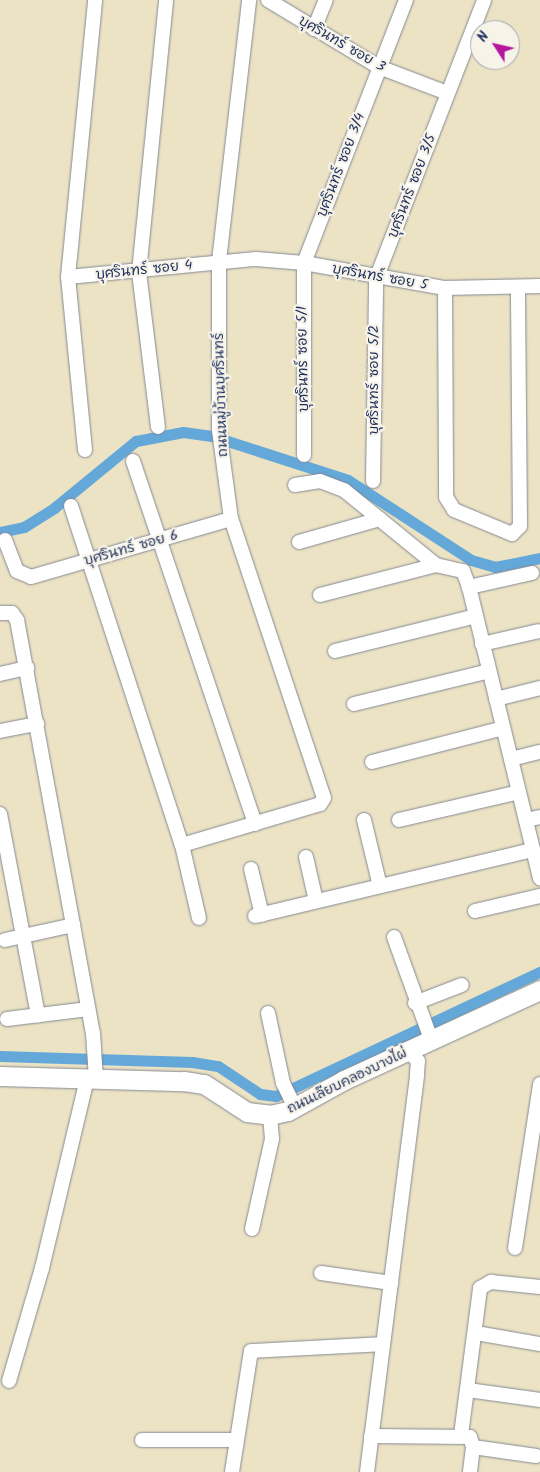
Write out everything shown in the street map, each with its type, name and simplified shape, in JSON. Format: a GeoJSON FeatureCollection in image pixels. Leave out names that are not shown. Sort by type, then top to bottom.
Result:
{"type":"FeatureCollection","features":[{"type":"Feature","properties":{"kind":"street"},"geometry":{"type":"LineString","coordinates":[[86,450],[68,277],[95,0]]}},
{"type":"Feature","properties":{"kind":"street"},"geometry":{"type":"LineString","coordinates":[[158,427],[139,272],[166,0]]}},
{"type":"Feature","properties":{"kind":"street","name":"ถนนหมู่บ้านบุศรินทร์"},"geometry":{"type":"LineString","coordinates":[[249,0],[220,261],[219,430],[231,520],[324,795],[320,804],[255,824]]}},
{"type":"Feature","properties":{"kind":"street","name":"บุศรินทร์ ซอย 3"},"geometry":{"type":"LineString","coordinates":[[268,0],[379,67],[447,93]]}},
{"type":"Feature","properties":{"kind":"street"},"geometry":{"type":"LineString","coordinates":[[314,29],[326,0]]}},
{"type":"Feature","properties":{"kind":"street","name":"บุศรินทร์ ซอย 3/4"},"geometry":{"type":"LineString","coordinates":[[304,263],[406,0]]}},
{"type":"Feature","properties":{"kind":"street","name":"บุศรินทร์ ซอย 3/5"},"geometry":{"type":"LineString","coordinates":[[376,279],[484,0]]}},
{"type":"Feature","properties":{"kind":"street","name":"บุศรินทร์ ซอย 4"},"geometry":{"type":"LineString","coordinates":[[68,277],[139,272],[220,261]]}},
{"type":"Feature","properties":{"kind":"street","name":"บุศรินทร์ ซอย 5"},"geometry":{"type":"LineString","coordinates":[[220,261],[304,263],[376,279],[445,288],[518,288],[540,286]]}},
{"type":"Feature","properties":{"kind":"street","name":"บุศรินทร์ ซอย 5/1"},"geometry":{"type":"LineString","coordinates":[[304,263],[304,454]]}},
{"type":"Feature","properties":{"kind":"street","name":"บุศรินทร์ ซอย 5/2"},"geometry":{"type":"LineString","coordinates":[[373,481],[376,279]]}},
{"type":"Feature","properties":{"kind":"street"},"geometry":{"type":"LineString","coordinates":[[445,288],[446,497],[454,510],[512,534],[520,526],[518,288]]}},
{"type":"Feature","properties":{"kind":"street"},"geometry":{"type":"LineString","coordinates":[[132,461],[160,538],[255,824],[182,845]]}},
{"type":"Feature","properties":{"kind":"street"},"geometry":{"type":"LineString","coordinates":[[295,485],[320,481],[336,487],[436,565],[463,571],[469,587],[539,873]]}},
{"type":"Feature","properties":{"kind":"street"},"geometry":{"type":"LineString","coordinates":[[71,506],[182,845],[199,918]]}},
{"type":"Feature","properties":{"kind":"street","name":"บุศรินทร์ ซอย 6"},"geometry":{"type":"LineString","coordinates":[[5,540],[17,572],[31,577],[160,538],[231,520]]}},
{"type":"Feature","properties":{"kind":"street"},"geometry":{"type":"LineString","coordinates":[[299,542],[380,520]]}},
{"type":"Feature","properties":{"kind":"street"},"geometry":{"type":"LineString","coordinates":[[320,595],[436,565]]}},
{"type":"Feature","properties":{"kind":"street"},"geometry":{"type":"LineString","coordinates":[[469,587],[532,573]]}},
{"type":"Feature","properties":{"kind":"street"},"geometry":{"type":"LineString","coordinates":[[0,613],[12,613],[17,620],[95,1046],[93,1076],[42,1268],[8,1381]]}},
{"type":"Feature","properties":{"kind":"street"},"geometry":{"type":"LineString","coordinates":[[335,651],[476,616]]}},
{"type":"Feature","properties":{"kind":"street"},"geometry":{"type":"LineString","coordinates":[[482,644],[539,631]]}},
{"type":"Feature","properties":{"kind":"street"},"geometry":{"type":"LineString","coordinates":[[0,674],[27,668]]}},
{"type":"Feature","properties":{"kind":"street"},"geometry":{"type":"LineString","coordinates":[[354,704],[489,671]]}},
{"type":"Feature","properties":{"kind":"street"},"geometry":{"type":"LineString","coordinates":[[496,699],[540,688]]}},
{"type":"Feature","properties":{"kind":"street"},"geometry":{"type":"LineString","coordinates":[[0,732],[37,724]]}},
{"type":"Feature","properties":{"kind":"street"},"geometry":{"type":"LineString","coordinates":[[372,762],[503,728]]}},
{"type":"Feature","properties":{"kind":"street"},"geometry":{"type":"LineString","coordinates":[[511,759],[540,752]]}},
{"type":"Feature","properties":{"kind":"street"},"geometry":{"type":"LineString","coordinates":[[399,820],[519,792]]}},
{"type":"Feature","properties":{"kind":"street"},"geometry":{"type":"LineString","coordinates":[[0,814],[38,1015]]}},
{"type":"Feature","properties":{"kind":"street"},"geometry":{"type":"LineString","coordinates":[[526,820],[540,817]]}},
{"type":"Feature","properties":{"kind":"street"},"geometry":{"type":"LineString","coordinates":[[364,820],[380,886]]}},
{"type":"Feature","properties":{"kind":"street"},"geometry":{"type":"LineString","coordinates":[[251,869],[258,916],[533,850]]}},
{"type":"Feature","properties":{"kind":"street"},"geometry":{"type":"LineString","coordinates":[[306,857],[316,901]]}},
{"type":"Feature","properties":{"kind":"street"},"geometry":{"type":"LineString","coordinates":[[475,911],[540,896]]}},
{"type":"Feature","properties":{"kind":"street"},"geometry":{"type":"LineString","coordinates":[[5,940],[73,925]]}},
{"type":"Feature","properties":{"kind":"street"},"geometry":{"type":"LineString","coordinates":[[394,937],[415,1003],[427,1031]]}},
{"type":"Feature","properties":{"kind":"street"},"geometry":{"type":"LineString","coordinates":[[415,1003],[462,985]]}},
{"type":"Feature","properties":{"kind":"street","name":"ถนนเลียบคลองบางไผ่"},"geometry":{"type":"LineString","coordinates":[[0,1076],[93,1076],[204,1084],[247,1112],[270,1115],[291,1099],[409,1052],[427,1031],[540,990]]}},
{"type":"Feature","properties":{"kind":"street"},"geometry":{"type":"LineString","coordinates":[[7,1019],[88,1010]]}},
{"type":"Feature","properties":{"kind":"street"},"geometry":{"type":"LineString","coordinates":[[268,1013],[291,1099]]}},
{"type":"Feature","properties":{"kind":"street"},"geometry":{"type":"LineString","coordinates":[[367,1472],[418,1068],[418,1061],[409,1052]]}},
{"type":"Feature","properties":{"kind":"street"},"geometry":{"type":"LineString","coordinates":[[515,1248],[540,1084]]}},
{"type":"Feature","properties":{"kind":"street"},"geometry":{"type":"LineString","coordinates":[[252,1229],[272,1139],[270,1115]]}},
{"type":"Feature","properties":{"kind":"street"},"geometry":{"type":"LineString","coordinates":[[320,1273],[391,1283]]}},
{"type":"Feature","properties":{"kind":"street"},"geometry":{"type":"LineString","coordinates":[[461,1435],[476,1333],[480,1288],[485,1283],[540,1287]]}},
{"type":"Feature","properties":{"kind":"street"},"geometry":{"type":"LineString","coordinates":[[476,1333],[540,1344]]}},
{"type":"Feature","properties":{"kind":"street"},"geometry":{"type":"LineString","coordinates":[[232,1472],[252,1351],[259,1347],[383,1344]]}},
{"type":"Feature","properties":{"kind":"street"},"geometry":{"type":"LineString","coordinates":[[468,1390],[540,1400]]}},
{"type":"Feature","properties":{"kind":"street"},"geometry":{"type":"LineString","coordinates":[[371,1436],[461,1435],[470,1437],[473,1447],[470,1472]]}},
{"type":"Feature","properties":{"kind":"street"},"geometry":{"type":"LineString","coordinates":[[142,1440],[237,1440]]}},
{"type":"Feature","properties":{"kind":"street"},"geometry":{"type":"LineString","coordinates":[[473,1447],[536,1456]]}},
{"type":"Feature","properties":{"kind":"waterway"},"geometry":{"type":"LineString","coordinates":[[0,532],[24,527],[54,508],[136,441],[183,432],[212,436],[348,480],[471,560],[495,567],[540,558]]}},
{"type":"Feature","properties":{"kind":"waterway"},"geometry":{"type":"LineString","coordinates":[[0,1056],[192,1062],[218,1066],[260,1094],[276,1096],[540,972]]}}]}
